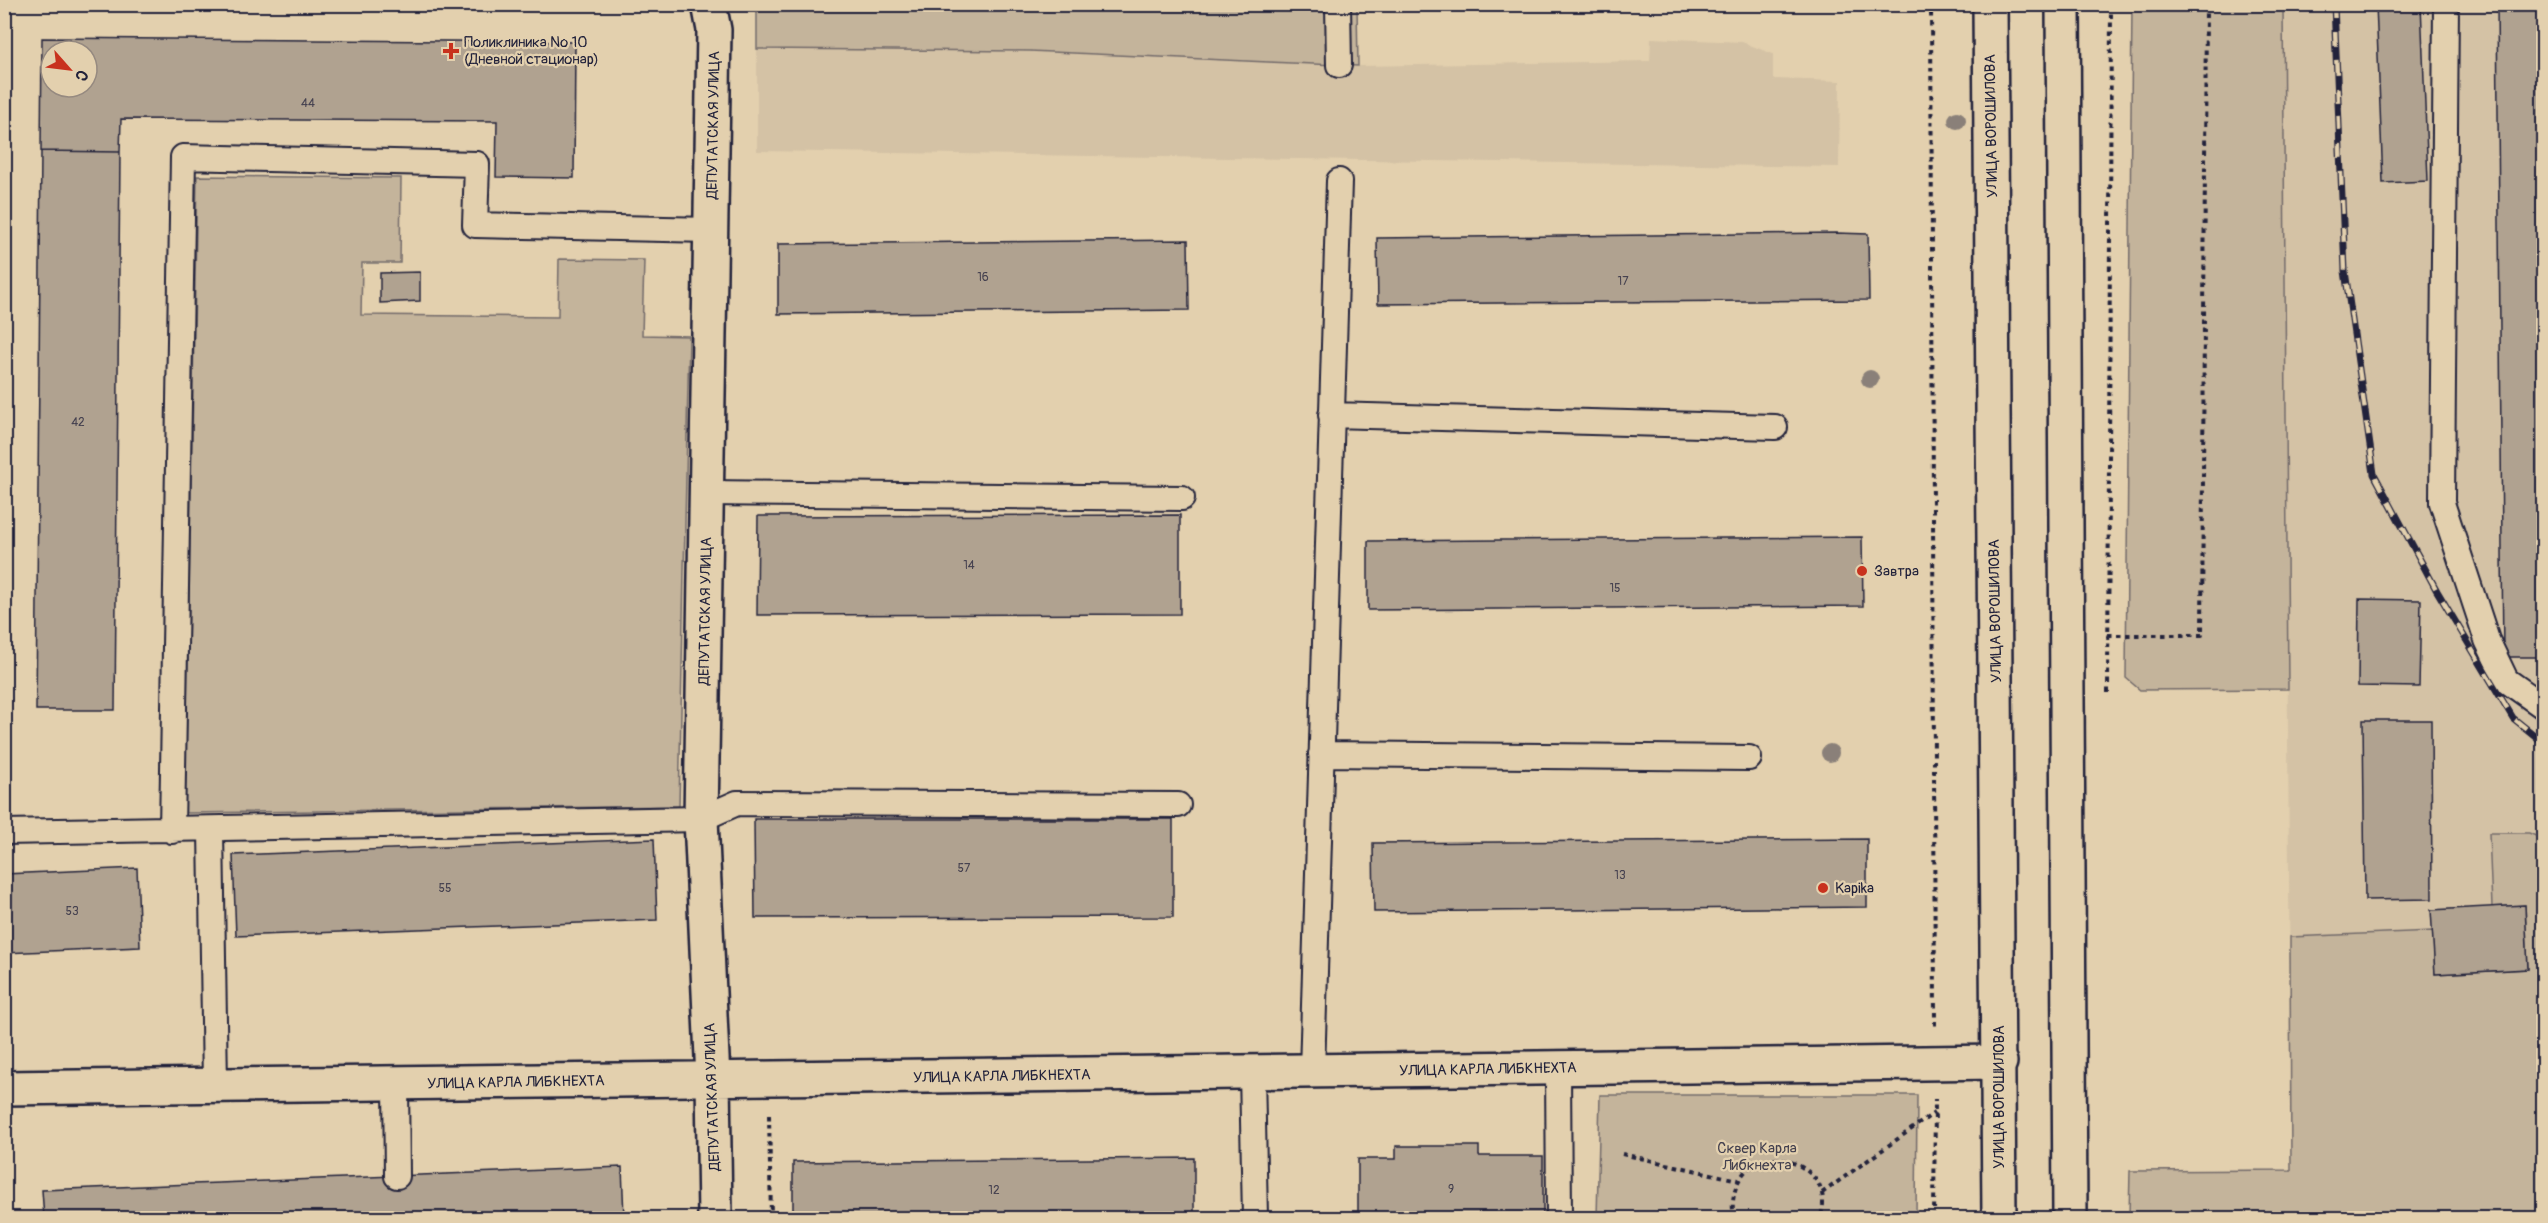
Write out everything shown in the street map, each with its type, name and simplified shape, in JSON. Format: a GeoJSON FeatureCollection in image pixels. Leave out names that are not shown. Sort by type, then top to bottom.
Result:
{"type":"FeatureCollection","features":[{"type":"Feature","properties":{"kind":"street","name":"ДЕПУТАТСКАЯ УЛИЦА"},"geometry":{"type":"LineString","coordinates":[[709,4],[714,30],[701,819],[713,1079],[716,1218]]}},
{"type":"Feature","properties":{"kind":"street","name":"УЛИЦА ВОРОШИЛОВА"},"geometry":{"type":"LineString","coordinates":[[1990,4],[2000,1062],[1999,1218]]}},
{"type":"Feature","properties":{"kind":"street"},"geometry":{"type":"LineString","coordinates":[[2063,4],[2070,1218]]}},
{"type":"Feature","properties":{"kind":"street","name":"УЛИЦА КАРЛА ЛИБКНЕХТА"},"geometry":{"type":"LineString","coordinates":[[4,1088],[2000,1062]]}},
{"type":"Feature","properties":{"kind":"lane"},"geometry":{"type":"LineString","coordinates":[[1338,4],[1339,65]]}},
{"type":"Feature","properties":{"kind":"lane"},"geometry":{"type":"LineString","coordinates":[[2446,4],[2442,503],[2487,640],[2501,670],[2506,680],[2544,707]]}},
{"type":"Feature","properties":{"kind":"lane"},"geometry":{"type":"LineString","coordinates":[[172,831],[183,157],[477,164],[475,225],[711,230]]}},
{"type":"Feature","properties":{"kind":"lane"},"geometry":{"type":"LineString","coordinates":[[1312,1071],[1339,181]]}},
{"type":"Feature","properties":{"kind":"lane"},"geometry":{"type":"LineString","coordinates":[[1331,415],[1775,427]]}},
{"type":"Feature","properties":{"kind":"lane"},"geometry":{"type":"LineString","coordinates":[[708,493],[1182,498]]}},
{"type":"Feature","properties":{"kind":"lane"},"geometry":{"type":"LineString","coordinates":[[1322,754],[1749,758]]}},
{"type":"Feature","properties":{"kind":"lane"},"geometry":{"type":"LineString","coordinates":[[4,832],[172,831],[701,819],[737,803],[1178,805]]}},
{"type":"Feature","properties":{"kind":"lane"},"geometry":{"type":"LineString","coordinates":[[211,830],[215,1085]]}},
{"type":"Feature","properties":{"kind":"lane"},"geometry":{"type":"LineString","coordinates":[[1558,1068],[1559,1218]]}},
{"type":"Feature","properties":{"kind":"lane"},"geometry":{"type":"LineString","coordinates":[[1252,1072],[1255,1218]]}},
{"type":"Feature","properties":{"kind":"lane"},"geometry":{"type":"LineString","coordinates":[[396,1083],[397,1176]]}},
{"type":"Feature","properties":{"kind":"path"},"geometry":{"type":"LineString","coordinates":[[1932,4],[1936,1064],[1934,1218]]}},
{"type":"Feature","properties":{"kind":"path"},"geometry":{"type":"LineString","coordinates":[[2108,694],[2111,4]]}},
{"type":"Feature","properties":{"kind":"path"},"geometry":{"type":"LineString","coordinates":[[2108,634],[2202,635],[2206,4]]}},
{"type":"Feature","properties":{"kind":"path"},"geometry":{"type":"LineString","coordinates":[[1822,1193],[1935,1112]]}},
{"type":"Feature","properties":{"kind":"path"},"geometry":{"type":"LineString","coordinates":[[1622,1154],[1738,1180]]}},
{"type":"Feature","properties":{"kind":"path"},"geometry":{"type":"LineString","coordinates":[[1735,1218],[1733,1197],[1738,1180],[1751,1167],[1767,1160],[1785,1159],[1801,1165],[1814,1177],[1822,1193],[1820,1218]]}},
{"type":"Feature","properties":{"kind":"shaded area"},"geometry":{"type":"Polygon","coordinates":[[[2283,5],[2543,5],[2543,1218],[2291,1170],[2283,5]]]}},
{"type":"Feature","properties":{"kind":"shaded area"},"geometry":{"type":"Polygon","coordinates":[[[1651,38],[1742,42],[1773,54],[1773,79],[1840,81],[1839,167],[757,151],[757,49],[1030,51],[1358,66],[1650,61],[1651,38]]]}},
{"type":"Feature","properties":{"kind":"green space"},"geometry":{"type":"Polygon","coordinates":[[[757,5],[1357,5],[1358,66],[1030,51],[757,49],[757,5]]]}},
{"type":"Feature","properties":{"kind":"green space"},"geometry":{"type":"Polygon","coordinates":[[[2132,5],[2283,5],[2288,689],[2140,690],[2126,678],[2132,5]]]}},
{"type":"Feature","properties":{"kind":"green space"},"geometry":{"type":"Polygon","coordinates":[[[197,176],[401,178],[400,263],[362,263],[361,315],[558,317],[559,259],[644,260],[642,335],[689,336],[679,806],[185,813],[197,176]]]}},
{"type":"Feature","properties":{"kind":"green space"},"geometry":{"type":"Polygon","coordinates":[[[2489,833],[2529,833],[2543,839],[2543,1218],[2129,1218],[2130,1171],[2291,1170],[2290,937],[2433,931],[2435,974],[2528,969],[2525,905],[2492,907],[2489,833]]]}},
{"type":"Feature","properties":{"kind":"green space","name":"Сквер Карла Либкнехта"},"geometry":{"type":"Polygon","coordinates":[[[1600,1095],[1917,1095],[1916,1218],[1597,1218],[1600,1095]]]}},
{"type":"Feature","properties":{"kind":"building"},"geometry":{"type":"Polygon","coordinates":[[[2376,4],[2421,4],[2428,181],[2383,183],[2376,4]]]}},
{"type":"Feature","properties":{"kind":"building"},"geometry":{"type":"Polygon","coordinates":[[[2497,4],[2544,4],[2544,657],[2503,657],[2497,4]]]}},
{"type":"Feature","properties":{"kind":"building"},"geometry":{"type":"Polygon","coordinates":[[[42,38],[575,42],[574,178],[496,177],[497,121],[121,119],[120,152],[41,151],[41,99],[99,99],[99,39],[42,38]]]}},
{"type":"Feature","properties":{"kind":"building"},"geometry":{"type":"Polygon","coordinates":[[[41,151],[120,152],[115,710],[36,710],[41,151]]]}},
{"type":"Feature","properties":{"kind":"building"},"geometry":{"type":"Polygon","coordinates":[[[1868,234],[1869,300],[1378,304],[1377,238],[1868,234]]]}},
{"type":"Feature","properties":{"kind":"building"},"geometry":{"type":"Polygon","coordinates":[[[1188,240],[1189,310],[778,314],[778,244],[1188,240]]]}},
{"type":"Feature","properties":{"kind":"building"},"geometry":{"type":"Polygon","coordinates":[[[420,272],[420,301],[380,303],[380,273],[420,272]]]}},
{"type":"Feature","properties":{"kind":"building"},"geometry":{"type":"Polygon","coordinates":[[[1180,515],[1180,614],[757,615],[758,516],[1180,515]]]}},
{"type":"Feature","properties":{"kind":"building"},"geometry":{"type":"Polygon","coordinates":[[[1862,537],[1863,606],[1368,610],[1368,541],[1862,537]]]}},
{"type":"Feature","properties":{"kind":"building"},"geometry":{"type":"Polygon","coordinates":[[[2359,599],[2421,600],[2419,687],[2358,686],[2359,599]]]}},
{"type":"Feature","properties":{"kind":"building"},"geometry":{"type":"Polygon","coordinates":[[[2363,720],[2431,720],[2432,899],[2365,900],[2363,720]]]}},
{"type":"Feature","properties":{"kind":"building"},"geometry":{"type":"Polygon","coordinates":[[[754,819],[1173,819],[1173,917],[755,918],[754,819]]]}},
{"type":"Feature","properties":{"kind":"building"},"geometry":{"type":"Polygon","coordinates":[[[654,839],[657,920],[236,936],[233,855],[654,839]]]}},
{"type":"Feature","properties":{"kind":"building"},"geometry":{"type":"Polygon","coordinates":[[[1867,839],[1867,907],[1374,912],[1373,843],[1867,839]]]}},
{"type":"Feature","properties":{"kind":"building"},"geometry":{"type":"Polygon","coordinates":[[[137,868],[140,947],[4,953],[4,874],[137,868]]]}},
{"type":"Feature","properties":{"kind":"building"},"geometry":{"type":"Polygon","coordinates":[[[2525,905],[2528,969],[2435,974],[2431,910],[2525,905]]]}},
{"type":"Feature","properties":{"kind":"building"},"geometry":{"type":"Polygon","coordinates":[[[1396,1146],[1479,1146],[1479,1156],[1543,1156],[1543,1218],[1358,1218],[1358,1159],[1396,1159],[1396,1146]]]}},
{"type":"Feature","properties":{"kind":"building"},"geometry":{"type":"Polygon","coordinates":[[[1194,1158],[1194,1218],[793,1218],[793,1162],[1194,1158]]]}},
{"type":"Feature","properties":{"kind":"building"},"geometry":{"type":"Polygon","coordinates":[[[622,1167],[624,1218],[44,1218],[42,1190],[622,1167]]]}},
{"type":"Feature","properties":{"kind":"railway"},"geometry":{"type":"LineString","coordinates":[[2334,4],[2345,271],[2374,474],[2437,591],[2513,718],[2544,743]]}},
{"type":"Feature","properties":{"kind":"place","name":"Поликлиника № 10 (Дневной стационар)"},"geometry":{"type":"Point","coordinates":[451,51]}},
{"type":"Feature","properties":{"kind":"place","name":"Завтра"},"geometry":{"type":"Point","coordinates":[1862,571]}},
{"type":"Feature","properties":{"kind":"place","name":"Kapika"},"geometry":{"type":"Point","coordinates":[1823,888]}}]}
